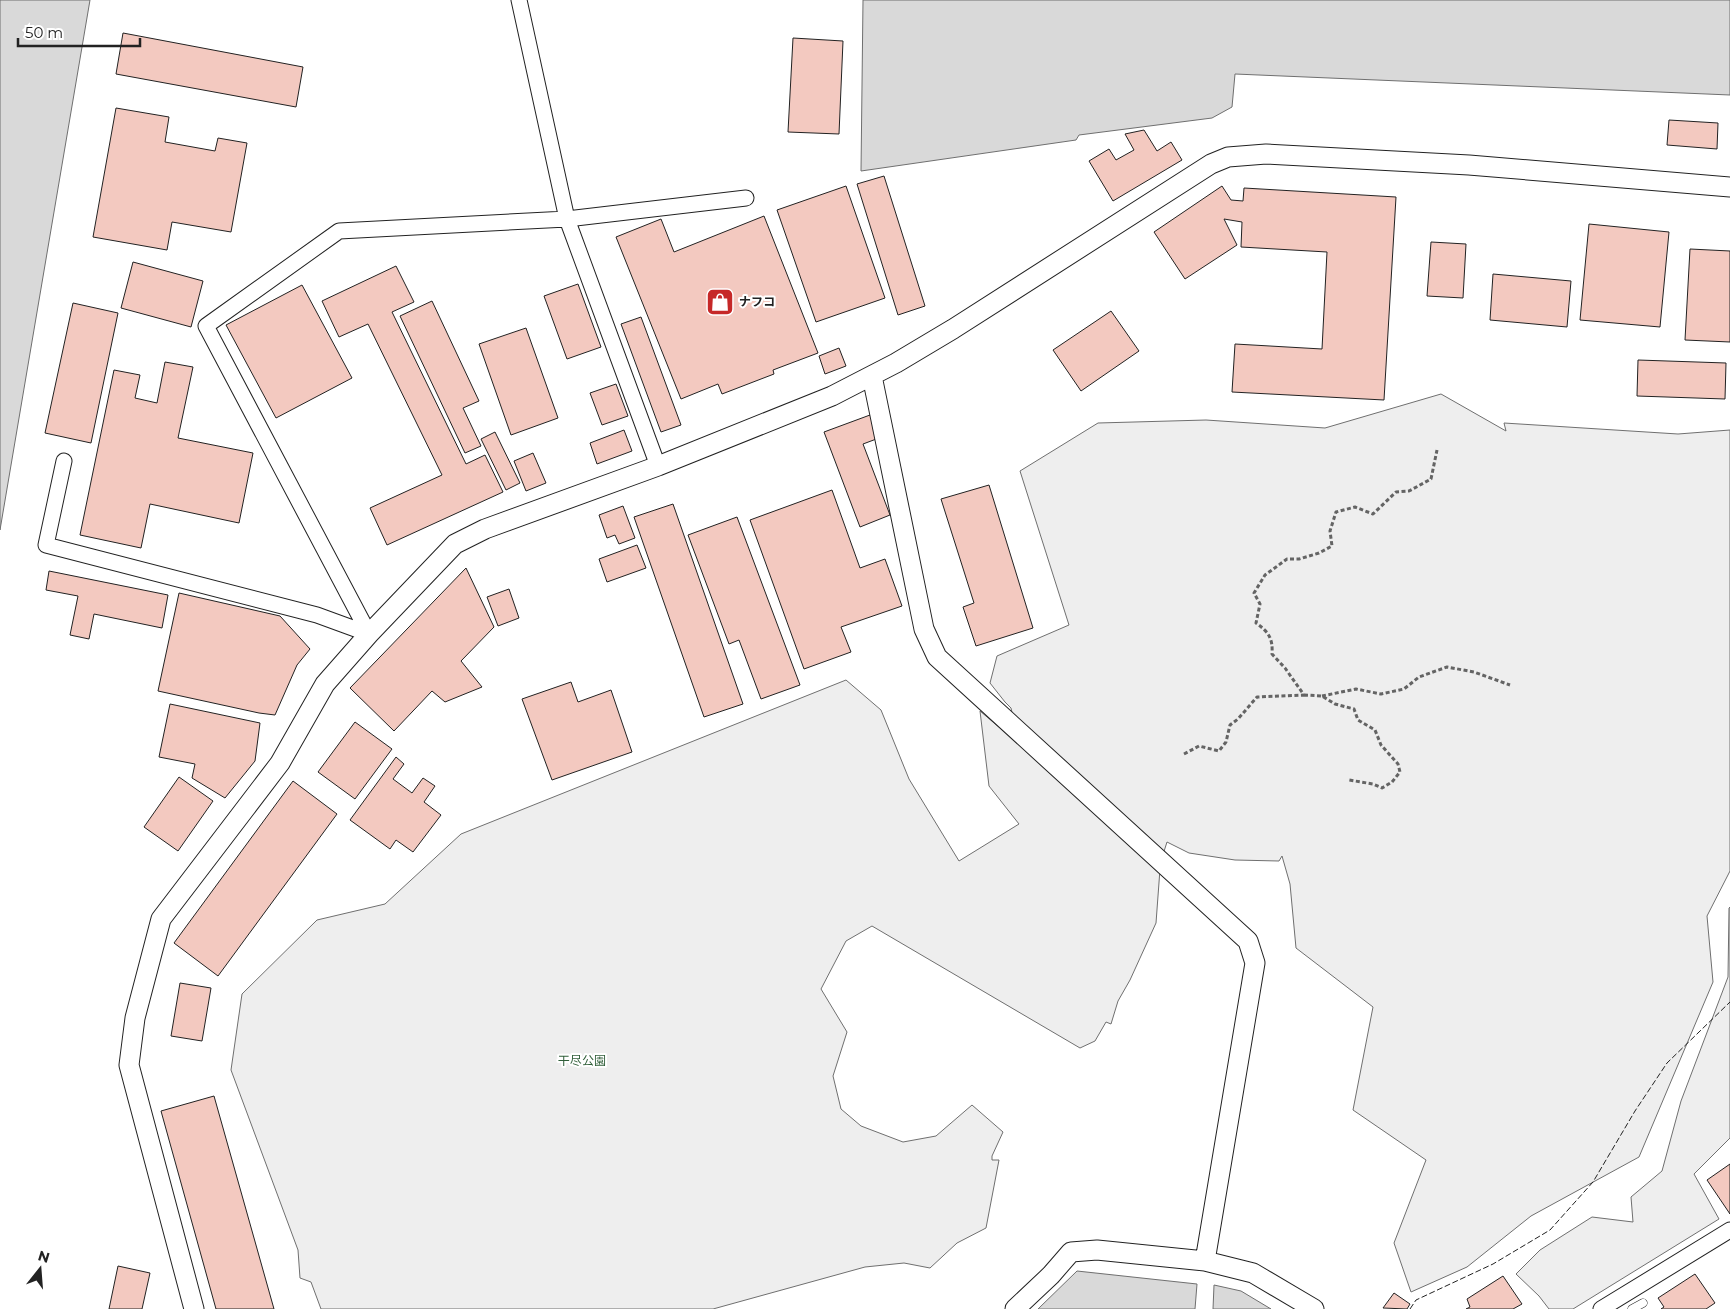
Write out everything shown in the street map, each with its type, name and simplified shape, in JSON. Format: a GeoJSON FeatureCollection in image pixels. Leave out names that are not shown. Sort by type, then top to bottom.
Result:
{"type":"FeatureCollection","features":[{"type":"Feature","properties":{"kind":"street"},"geometry":{"type":"LineString","coordinates":[[519,0],[567,218],[658,466]]}},
{"type":"Feature","properties":{"kind":"street"},"geometry":{"type":"LineString","coordinates":[[194,1309],[129,1065],[135,1018],[161,919],[280,763],[325,684],[369,634],[456,544],[485,529],[658,466],[832,396],[896,364],[953,330],[1211,164],[1228,157],[1266,154],[1469,165],[1730,187]]}},
{"type":"Feature","properties":{"kind":"street"},"geometry":{"type":"LineString","coordinates":[[369,634],[206,326],[339,231],[567,218],[746,198]]}},
{"type":"Feature","properties":{"kind":"street"},"geometry":{"type":"LineString","coordinates":[[872,376],[924,629],[937,657],[1248,941],[1255,963],[1205,1261]]}},
{"type":"Feature","properties":{"kind":"street"},"geometry":{"type":"LineString","coordinates":[[64,461],[46,545],[317,615],[369,634]]}},
{"type":"Feature","properties":{"kind":"street"},"geometry":{"type":"LineString","coordinates":[[1601,1309],[1730,1230]]}},
{"type":"Feature","properties":{"kind":"street"},"geometry":{"type":"LineString","coordinates":[[1015,1309],[1051,1275],[1071,1252],[1097,1250],[1205,1261],[1253,1273],[1314,1309]]}},
{"type":"Feature","properties":{"kind":"lane"},"geometry":{"type":"LineString","coordinates":[[1632,1309],[1643,1303]]}},
{"type":"Feature","properties":{"kind":"path"},"geometry":{"type":"LineString","coordinates":[[1304,695],[1285,668],[1272,654],[1273,642],[1263,628],[1256,623],[1260,604],[1254,593],[1265,575],[1287,559],[1306,557],[1332,546],[1330,531],[1336,512],[1355,507],[1373,514],[1396,492],[1409,492],[1431,480],[1437,450]]}},
{"type":"Feature","properties":{"kind":"path"},"geometry":{"type":"LineString","coordinates":[[1184,754],[1200,746],[1218,751],[1226,742],[1230,725],[1238,719],[1257,697],[1322,696],[1356,689],[1381,694],[1404,689],[1419,677],[1447,667],[1474,672],[1510,685]]}},
{"type":"Feature","properties":{"kind":"path"},"geometry":{"type":"LineString","coordinates":[[1322,696],[1335,704],[1354,709],[1358,720],[1375,730],[1382,745],[1398,764],[1400,772],[1392,782],[1382,788],[1372,784],[1349,780]]}},
{"type":"Feature","properties":{"kind":"green space","name":"干尽公園"},"geometry":{"type":"Polygon","coordinates":[[[1441,394],[1506,431],[1504,423],[1678,434],[1730,430],[1730,871],[1707,916],[1713,982],[1639,1157],[1531,1216],[1467,1267],[1411,1292],[1394,1243],[1426,1160],[1353,1110],[1373,1007],[1296,948],[1290,884],[1282,856],[1279,861],[1235,860],[1189,853],[1167,842],[1159,867],[1156,923],[1130,980],[1118,1001],[1111,1024],[1106,1022],[1095,1041],[1080,1048],[872,926],[846,941],[821,989],[847,1032],[833,1076],[841,1109],[861,1126],[903,1142],[936,1136],[972,1105],[1003,1132],[992,1156],[992,1160],[999,1160],[986,1228],[957,1243],[930,1268],[904,1263],[865,1267],[713,1309],[321,1309],[311,1282],[300,1278],[298,1250],[231,1070],[242,994],[317,920],[385,904],[461,834],[846,680],[881,710],[909,779],[959,861],[1019,824],[989,786],[980,711],[1019,744],[1011,708],[990,683],[997,656],[1069,625],[1020,471],[1098,423],[1206,420],[1325,428],[1441,394]]]}},
{"type":"Feature","properties":{"kind":"green space"},"geometry":{"type":"Polygon","coordinates":[[[1730,907],[1730,1138],[1694,1174],[1719,1219],[1573,1309],[1549,1309],[1539,1296],[1516,1274],[1540,1250],[1592,1217],[1633,1222],[1631,1197],[1662,1171],[1681,1101],[1728,977],[1730,907]]]}},
{"type":"Feature","properties":{"kind":"shaded area"},"geometry":{"type":"Polygon","coordinates":[[[0,0],[90,0],[0,530],[0,0]]]}},
{"type":"Feature","properties":{"kind":"shaded area"},"geometry":{"type":"Polygon","coordinates":[[[863,0],[1730,0],[1730,95],[1235,74],[1232,107],[1212,118],[1079,135],[1076,140],[861,171],[863,0]]]}},
{"type":"Feature","properties":{"kind":"shaded area"},"geometry":{"type":"Polygon","coordinates":[[[1077,1271],[1197,1284],[1195,1309],[1038,1309],[1077,1271]]]}},
{"type":"Feature","properties":{"kind":"shaded area"},"geometry":{"type":"Polygon","coordinates":[[[1214,1285],[1241,1291],[1271,1309],[1213,1309],[1214,1285]]]}},
{"type":"Feature","properties":{"kind":"building"},"geometry":{"type":"Polygon","coordinates":[[[123,33],[303,67],[296,107],[116,74],[123,33]]]}},
{"type":"Feature","properties":{"kind":"building"},"geometry":{"type":"Polygon","coordinates":[[[793,38],[843,41],[839,134],[788,132],[793,38]]]}},
{"type":"Feature","properties":{"kind":"building"},"geometry":{"type":"Polygon","coordinates":[[[116,108],[169,117],[165,142],[215,151],[218,138],[247,143],[231,232],[172,222],[167,250],[93,237],[116,108]]]}},
{"type":"Feature","properties":{"kind":"building"},"geometry":{"type":"Polygon","coordinates":[[[1669,120],[1718,123],[1717,149],[1667,145],[1669,120]]]}},
{"type":"Feature","properties":{"kind":"building"},"geometry":{"type":"Polygon","coordinates":[[[1144,130],[1157,151],[1171,142],[1182,160],[1113,201],[1089,161],[1109,149],[1116,160],[1134,150],[1125,134],[1144,130]]]}},
{"type":"Feature","properties":{"kind":"building"},"geometry":{"type":"Polygon","coordinates":[[[884,176],[925,306],[898,315],[857,184],[884,176]]]}},
{"type":"Feature","properties":{"kind":"building"},"geometry":{"type":"Polygon","coordinates":[[[846,186],[885,298],[816,322],[777,210],[846,186]]]}},
{"type":"Feature","properties":{"kind":"building"},"geometry":{"type":"Polygon","coordinates":[[[1222,186],[1231,200],[1243,201],[1244,188],[1396,197],[1384,400],[1232,392],[1235,344],[1322,349],[1327,252],[1241,247],[1242,222],[1224,219],[1237,245],[1185,279],[1154,232],[1222,186]]]}},
{"type":"Feature","properties":{"kind":"building","name":"ナフコ"},"geometry":{"type":"Polygon","coordinates":[[[764,216],[818,353],[773,370],[774,374],[722,394],[718,384],[681,399],[616,237],[661,219],[674,252],[764,216]]]}},
{"type":"Feature","properties":{"kind":"building"},"geometry":{"type":"Polygon","coordinates":[[[1589,224],[1669,232],[1660,327],[1580,320],[1589,224]]]}},
{"type":"Feature","properties":{"kind":"building"},"geometry":{"type":"Polygon","coordinates":[[[1431,242],[1466,244],[1463,298],[1427,296],[1431,242]]]}},
{"type":"Feature","properties":{"kind":"building"},"geometry":{"type":"Polygon","coordinates":[[[1690,249],[1730,251],[1730,342],[1685,340],[1690,249]]]}},
{"type":"Feature","properties":{"kind":"building"},"geometry":{"type":"Polygon","coordinates":[[[133,262],[203,281],[191,327],[121,308],[133,262]]]}},
{"type":"Feature","properties":{"kind":"building"},"geometry":{"type":"Polygon","coordinates":[[[396,266],[414,302],[392,312],[466,464],[485,455],[503,492],[387,545],[370,508],[442,475],[368,324],[339,337],[322,301],[396,266]]]}},
{"type":"Feature","properties":{"kind":"building"},"geometry":{"type":"Polygon","coordinates":[[[1493,274],[1571,281],[1567,327],[1490,320],[1493,274]]]}},
{"type":"Feature","properties":{"kind":"building"},"geometry":{"type":"Polygon","coordinates":[[[578,284],[601,347],[567,359],[544,296],[578,284]]]}},
{"type":"Feature","properties":{"kind":"building"},"geometry":{"type":"Polygon","coordinates":[[[302,285],[352,378],[276,418],[226,325],[302,285]]]}},
{"type":"Feature","properties":{"kind":"building"},"geometry":{"type":"Polygon","coordinates":[[[432,301],[479,401],[463,408],[481,446],[465,453],[400,316],[432,301]]]}},
{"type":"Feature","properties":{"kind":"building"},"geometry":{"type":"Polygon","coordinates":[[[73,303],[118,313],[91,443],[45,433],[73,303]]]}},
{"type":"Feature","properties":{"kind":"building"},"geometry":{"type":"Polygon","coordinates":[[[1111,311],[1139,351],[1081,391],[1053,350],[1111,311]]]}},
{"type":"Feature","properties":{"kind":"building"},"geometry":{"type":"Polygon","coordinates":[[[641,317],[681,425],[661,432],[621,324],[641,317]]]}},
{"type":"Feature","properties":{"kind":"building"},"geometry":{"type":"Polygon","coordinates":[[[526,328],[558,418],[511,435],[479,344],[526,328]]]}},
{"type":"Feature","properties":{"kind":"building"},"geometry":{"type":"Polygon","coordinates":[[[839,348],[846,366],[825,374],[819,356],[839,348]]]}},
{"type":"Feature","properties":{"kind":"building"},"geometry":{"type":"Polygon","coordinates":[[[1638,360],[1726,363],[1725,399],[1637,396],[1638,360]]]}},
{"type":"Feature","properties":{"kind":"building"},"geometry":{"type":"Polygon","coordinates":[[[165,362],[193,367],[178,438],[253,453],[239,523],[150,504],[141,548],[80,535],[114,370],[140,375],[135,398],[157,403],[165,362]]]}},
{"type":"Feature","properties":{"kind":"building"},"geometry":{"type":"Polygon","coordinates":[[[616,384],[628,416],[602,425],[590,393],[616,384]]]}},
{"type":"Feature","properties":{"kind":"building"},"geometry":{"type":"Polygon","coordinates":[[[870,415],[879,438],[863,444],[890,515],[860,527],[824,432],[870,415]]]}},
{"type":"Feature","properties":{"kind":"building"},"geometry":{"type":"Polygon","coordinates":[[[624,430],[632,451],[597,464],[590,443],[624,430]]]}},
{"type":"Feature","properties":{"kind":"building"},"geometry":{"type":"Polygon","coordinates":[[[495,432],[520,483],[506,490],[481,439],[495,432]]]}},
{"type":"Feature","properties":{"kind":"building"},"geometry":{"type":"Polygon","coordinates":[[[533,453],[546,483],[526,491],[514,461],[533,453]]]}},
{"type":"Feature","properties":{"kind":"building"},"geometry":{"type":"Polygon","coordinates":[[[989,485],[1033,628],[976,646],[963,607],[974,603],[941,499],[989,485]]]}},
{"type":"Feature","properties":{"kind":"building"},"geometry":{"type":"Polygon","coordinates":[[[832,490],[860,568],[885,559],[902,606],[841,627],[851,652],[804,669],[750,520],[832,490]]]}},
{"type":"Feature","properties":{"kind":"building"},"geometry":{"type":"Polygon","coordinates":[[[673,504],[743,704],[704,717],[634,517],[673,504]]]}},
{"type":"Feature","properties":{"kind":"building"},"geometry":{"type":"Polygon","coordinates":[[[623,506],[635,538],[619,544],[615,535],[607,538],[599,515],[623,506]]]}},
{"type":"Feature","properties":{"kind":"building"},"geometry":{"type":"Polygon","coordinates":[[[737,517],[800,685],[761,699],[739,640],[729,644],[688,535],[737,517]]]}},
{"type":"Feature","properties":{"kind":"building"},"geometry":{"type":"Polygon","coordinates":[[[637,545],[646,568],[607,582],[599,559],[637,545]]]}},
{"type":"Feature","properties":{"kind":"building"},"geometry":{"type":"Polygon","coordinates":[[[466,568],[494,627],[461,661],[482,687],[445,702],[432,691],[394,731],[350,688],[466,568]]]}},
{"type":"Feature","properties":{"kind":"building"},"geometry":{"type":"Polygon","coordinates":[[[49,571],[168,595],[162,628],[94,614],[89,639],[70,635],[78,596],[46,590],[49,571]]]}},
{"type":"Feature","properties":{"kind":"building"},"geometry":{"type":"Polygon","coordinates":[[[509,589],[519,618],[498,626],[487,597],[509,589]]]}},
{"type":"Feature","properties":{"kind":"building"},"geometry":{"type":"Polygon","coordinates":[[[179,593],[280,616],[310,649],[297,665],[275,715],[158,691],[179,593]]]}},
{"type":"Feature","properties":{"kind":"building"},"geometry":{"type":"Polygon","coordinates":[[[571,682],[578,702],[611,690],[632,752],[552,780],[522,699],[571,682]]]}},
{"type":"Feature","properties":{"kind":"building"},"geometry":{"type":"Polygon","coordinates":[[[170,704],[260,723],[255,761],[225,798],[192,778],[195,764],[159,757],[170,704]]]}},
{"type":"Feature","properties":{"kind":"building"},"geometry":{"type":"Polygon","coordinates":[[[355,722],[392,749],[355,799],[318,772],[355,722]]]}},
{"type":"Feature","properties":{"kind":"building"},"geometry":{"type":"Polygon","coordinates":[[[396,757],[404,764],[393,779],[412,793],[423,778],[435,786],[424,802],[441,815],[413,852],[396,840],[390,849],[350,820],[396,757]]]}},
{"type":"Feature","properties":{"kind":"building"},"geometry":{"type":"Polygon","coordinates":[[[179,777],[213,801],[178,851],[144,827],[179,777]]]}},
{"type":"Feature","properties":{"kind":"building"},"geometry":{"type":"Polygon","coordinates":[[[293,781],[337,814],[218,976],[174,943],[293,781]]]}},
{"type":"Feature","properties":{"kind":"building"},"geometry":{"type":"Polygon","coordinates":[[[180,983],[211,988],[202,1041],[171,1036],[180,983]]]}},
{"type":"Feature","properties":{"kind":"building"},"geometry":{"type":"Polygon","coordinates":[[[214,1096],[274,1309],[216,1309],[161,1111],[214,1096]]]}},
{"type":"Feature","properties":{"kind":"building"},"geometry":{"type":"Polygon","coordinates":[[[1730,1164],[1730,1214],[1707,1180],[1730,1164]]]}},
{"type":"Feature","properties":{"kind":"building"},"geometry":{"type":"Polygon","coordinates":[[[118,1266],[150,1273],[142,1309],[109,1309],[118,1266]]]}},
{"type":"Feature","properties":{"kind":"building"},"geometry":{"type":"Polygon","coordinates":[[[1695,1274],[1715,1303],[1706,1309],[1661,1309],[1664,1307],[1658,1298],[1695,1274]]]}},
{"type":"Feature","properties":{"kind":"building"},"geometry":{"type":"Polygon","coordinates":[[[1503,1276],[1522,1304],[1513,1309],[1466,1309],[1470,1307],[1467,1299],[1503,1276]]]}},
{"type":"Feature","properties":{"kind":"building"},"geometry":{"type":"Polygon","coordinates":[[[1394,1293],[1410,1304],[1407,1309],[1383,1308],[1394,1293]]]}},
{"type":"Feature","properties":{"kind":"fence"},"geometry":{"type":"LineString","coordinates":[[1410,1309],[1416,1300],[1493,1264],[1550,1230],[1593,1182],[1635,1111],[1667,1063],[1730,1002]]}},
{"type":"Feature","properties":{"kind":"place","name":"ナフコ"},"geometry":{"type":"Point","coordinates":[720,302]}}]}
